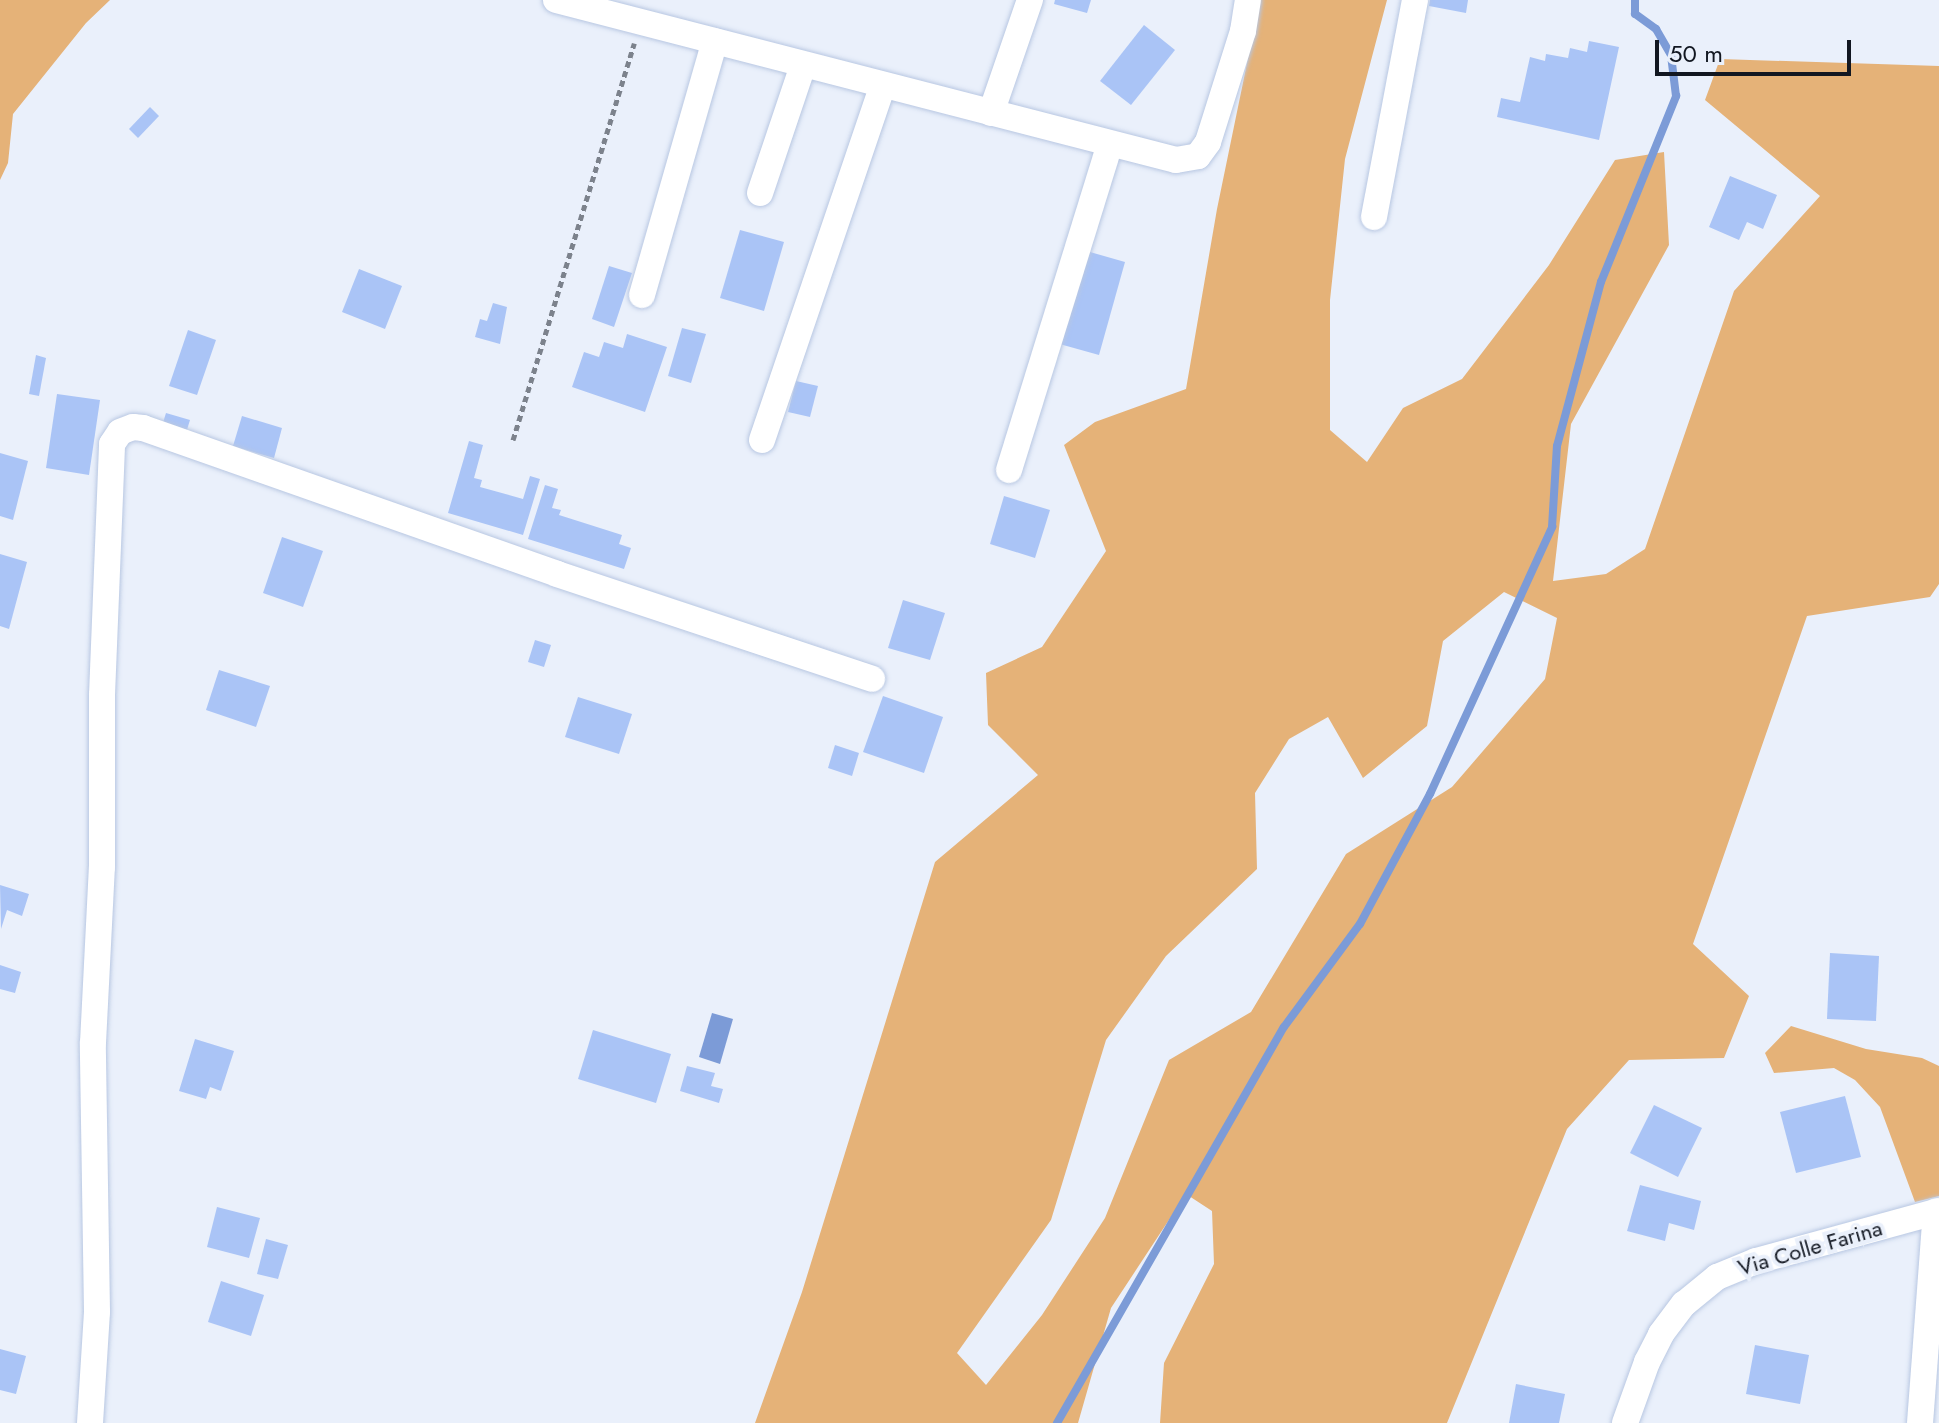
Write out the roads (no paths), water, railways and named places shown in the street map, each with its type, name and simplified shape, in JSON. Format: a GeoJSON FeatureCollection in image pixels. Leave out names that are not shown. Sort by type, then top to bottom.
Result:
{"type":"FeatureCollection","features":[{"type":"Feature","properties":{"kind":"street"},"geometry":{"type":"LineString","coordinates":[[556,0],[1176,160],[1191,159],[1202,152],[1243,31],[1248,0]]}},
{"type":"Feature","properties":{"kind":"street"},"geometry":{"type":"LineString","coordinates":[[991,113],[1030,0]]}},
{"type":"Feature","properties":{"kind":"street"},"geometry":{"type":"LineString","coordinates":[[1374,217],[1415,0]]}},
{"type":"Feature","properties":{"kind":"street"},"geometry":{"type":"LineString","coordinates":[[642,295],[715,41]]}},
{"type":"Feature","properties":{"kind":"street"},"geometry":{"type":"LineString","coordinates":[[760,193],[803,65]]}},
{"type":"Feature","properties":{"kind":"street"},"geometry":{"type":"LineString","coordinates":[[762,440],[883,85]]}},
{"type":"Feature","properties":{"kind":"street"},"geometry":{"type":"LineString","coordinates":[[1009,470],[1110,144]]}},
{"type":"Feature","properties":{"kind":"street"},"geometry":{"type":"LineString","coordinates":[[90,1423],[97,1312],[93,1043],[102,867],[102,695],[112,444],[116,436],[128,428],[143,428],[557,574],[872,679]]}},
{"type":"Feature","properties":{"kind":"street","name":"Via Colle Farina"},"geometry":{"type":"LineString","coordinates":[[1625,1423],[1647,1362],[1665,1327],[1684,1304],[1717,1277],[1756,1261],[1938,1212],[1920,1423]]}},
{"type":"Feature","properties":{"kind":"water"},"geometry":{"type":"Polygon","coordinates":[[[712,1013],[733,1019],[720,1064],[699,1057],[712,1013]]]}},
{"type":"Feature","properties":{"kind":"waterway"},"geometry":{"type":"LineString","coordinates":[[1057,1423],[1284,1027],[1360,924],[1430,794],[1552,527],[1557,446],[1601,282],[1676,96],[1671,55],[1656,29],[1635,14],[1635,0]]}}]}
